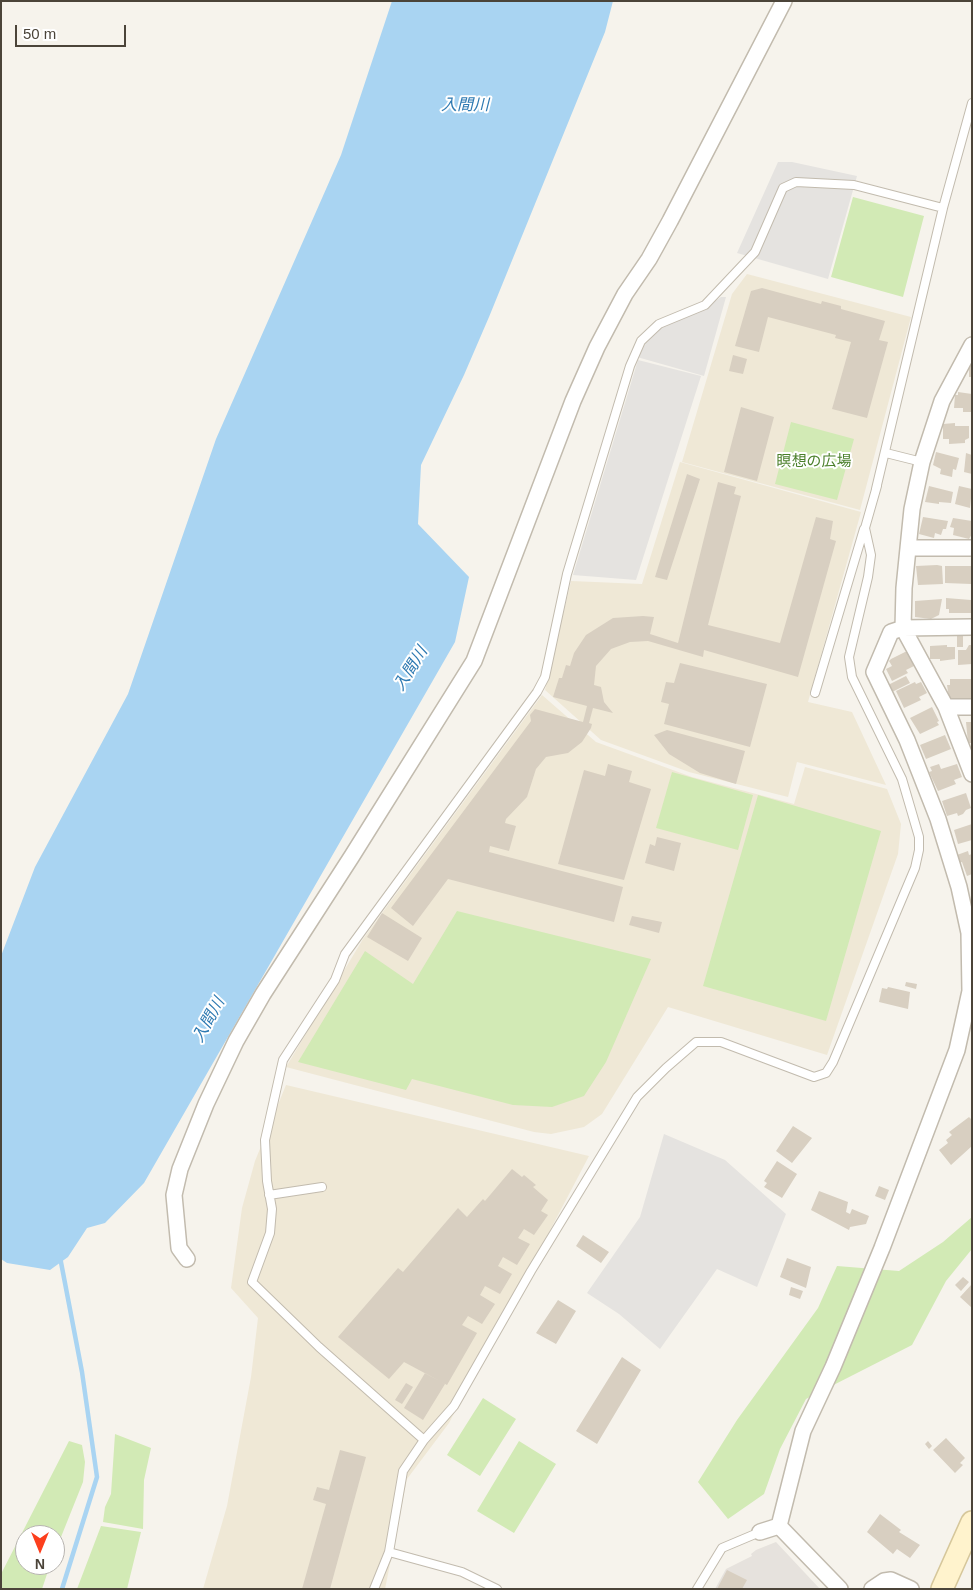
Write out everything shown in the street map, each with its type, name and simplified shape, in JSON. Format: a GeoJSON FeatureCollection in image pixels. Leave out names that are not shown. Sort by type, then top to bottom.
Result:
{"type":"FeatureCollection","features":[{"type":"Feature","properties":{"kind":"main road"},"geometry":{"type":"LineString","coordinates":[[942,1589],[972,1522]]}},
{"type":"Feature","properties":{"kind":"street"},"geometry":{"type":"LineString","coordinates":[[187,1259],[179,1248],[174,1195],[180,1169],[219,1077],[263,994],[474,661],[573,401],[597,347],[670,221],[784,1]]}},
{"type":"Feature","properties":{"kind":"street"},"geometry":{"type":"LineString","coordinates":[[972,345],[942,401],[922,462],[912,509],[903,628],[946,707],[972,774]]}},
{"type":"Feature","properties":{"kind":"street"},"geometry":{"type":"LineString","coordinates":[[908,548],[972,548]]}},
{"type":"Feature","properties":{"kind":"street"},"geometry":{"type":"LineString","coordinates":[[778,1526],[803,1431],[833,1367],[882,1248],[957,1050],[970,991],[969,933],[956,879],[938,820],[907,740],[874,672],[891,632],[903,628],[972,627]]}},
{"type":"Feature","properties":{"kind":"street"},"geometry":{"type":"LineString","coordinates":[[946,707],[972,707]]}},
{"type":"Feature","properties":{"kind":"street"},"geometry":{"type":"LineString","coordinates":[[760,1532],[778,1526]]}},
{"type":"Feature","properties":{"kind":"street"},"geometry":{"type":"LineString","coordinates":[[778,1526],[840,1589]]}},
{"type":"Feature","properties":{"kind":"street"},"geometry":{"type":"LineString","coordinates":[[872,1589],[884,1581],[891,1580],[911,1589]]}},
{"type":"Feature","properties":{"kind":"lane"},"geometry":{"type":"LineString","coordinates":[[374,1589],[389,1552],[403,1471],[424,1440],[454,1406],[531,1271],[637,1098],[666,1068],[696,1042],[721,1042],[814,1077],[826,1073],[915,868],[919,850],[919,837],[902,780],[852,677],[849,657],[868,577],[871,555],[865,528],[886,453],[943,208],[972,103]]}},
{"type":"Feature","properties":{"kind":"lane"},"geometry":{"type":"LineString","coordinates":[[424,1440],[319,1347],[252,1282],[270,1233],[272,1209],[269,1195],[265,1140],[283,1060],[335,980],[345,954],[524,712],[545,677],[567,574],[630,366],[641,341],[660,324],[705,305],[755,252],[783,188],[796,182],[854,185],[943,208]]}},
{"type":"Feature","properties":{"kind":"lane"},"geometry":{"type":"LineString","coordinates":[[886,453],[922,462]]}},
{"type":"Feature","properties":{"kind":"lane"},"geometry":{"type":"LineString","coordinates":[[815,693],[877,486]]}},
{"type":"Feature","properties":{"kind":"lane"},"geometry":{"type":"LineString","coordinates":[[269,1195],[322,1188]]}},
{"type":"Feature","properties":{"kind":"lane"},"geometry":{"type":"LineString","coordinates":[[697,1589],[722,1548],[760,1532]]}},
{"type":"Feature","properties":{"kind":"lane"},"geometry":{"type":"LineString","coordinates":[[389,1552],[462,1572],[497,1589]]}},
{"type":"Feature","properties":{"kind":"shaded area"},"geometry":{"type":"Polygon","coordinates":[[[778,162],[792,162],[857,176],[828,279],[737,253],[778,162]]]}},
{"type":"Feature","properties":{"kind":"shaded area"},"geometry":{"type":"Polygon","coordinates":[[[747,274],[911,317],[860,510],[682,462],[732,294],[747,274]]]}},
{"type":"Feature","properties":{"kind":"shaded area"},"geometry":{"type":"Polygon","coordinates":[[[721,297],[726,297],[704,376],[637,357],[649,337],[664,325],[703,309],[721,297]]]}},
{"type":"Feature","properties":{"kind":"shaded area"},"geometry":{"type":"Polygon","coordinates":[[[638,360],[701,376],[636,580],[573,575],[638,360]]]}},
{"type":"Feature","properties":{"kind":"shaded area"},"geometry":{"type":"Polygon","coordinates":[[[680,462],[861,512],[808,702],[852,712],[886,785],[797,762],[788,797],[689,772],[601,740],[545,690],[571,581],[642,584],[680,462]]]}},
{"type":"Feature","properties":{"kind":"shaded area"},"geometry":{"type":"Polygon","coordinates":[[[542,695],[596,742],[692,777],[794,804],[805,767],[887,789],[901,824],[898,854],[827,1055],[668,1007],[602,1114],[584,1127],[551,1134],[534,1132],[286,1067],[363,939],[542,695]]]}},
{"type":"Feature","properties":{"kind":"shaded area"},"geometry":{"type":"Polygon","coordinates":[[[286,1085],[589,1156],[449,1423],[407,1479],[385,1589],[203,1589],[227,1506],[251,1377],[258,1318],[231,1288],[242,1208],[255,1161],[286,1085]]]}},
{"type":"Feature","properties":{"kind":"shaded area"},"geometry":{"type":"Polygon","coordinates":[[[664,1134],[725,1160],[786,1214],[757,1287],[717,1269],[660,1349],[619,1314],[587,1293],[640,1217],[664,1134]]]}},
{"type":"Feature","properties":{"kind":"shaded area"},"geometry":{"type":"Polygon","coordinates":[[[776,1542],[820,1589],[715,1589],[726,1569],[752,1556],[751,1554],[756,1550],[776,1542]]]}},
{"type":"Feature","properties":{"kind":"green space"},"geometry":{"type":"Polygon","coordinates":[[[853,197],[924,216],[903,297],[831,277],[853,197]]]}},
{"type":"Feature","properties":{"kind":"green space","name":"瞑想の広場"},"geometry":{"type":"Polygon","coordinates":[[[791,422],[854,439],[837,500],[775,484],[791,422]]]}},
{"type":"Feature","properties":{"kind":"green space"},"geometry":{"type":"Polygon","coordinates":[[[672,772],[753,795],[738,850],[656,828],[672,772]]]}},
{"type":"Feature","properties":{"kind":"green space"},"geometry":{"type":"Polygon","coordinates":[[[758,795],[881,831],[826,1021],[703,986],[758,795]]]}},
{"type":"Feature","properties":{"kind":"green space"},"geometry":{"type":"Polygon","coordinates":[[[457,911],[651,959],[606,1062],[584,1096],[552,1107],[513,1105],[412,1079],[406,1090],[298,1062],[365,951],[413,984],[457,911]]]}},
{"type":"Feature","properties":{"kind":"green space"},"geometry":{"type":"Polygon","coordinates":[[[972,1217],[972,1249],[946,1281],[912,1345],[806,1399],[780,1449],[764,1494],[728,1519],[698,1482],[737,1420],[818,1308],[837,1266],[899,1271],[943,1242],[972,1217]]]}},
{"type":"Feature","properties":{"kind":"green space"},"geometry":{"type":"Polygon","coordinates":[[[483,1398],[516,1419],[480,1476],[447,1455],[483,1398]]]}},
{"type":"Feature","properties":{"kind":"green space"},"geometry":{"type":"Polygon","coordinates":[[[115,1434],[151,1448],[144,1480],[143,1529],[103,1522],[105,1507],[111,1494],[115,1434]]]}},
{"type":"Feature","properties":{"kind":"green space"},"geometry":{"type":"Polygon","coordinates":[[[69,1441],[82,1445],[85,1462],[83,1482],[65,1527],[65,1525],[26,1525],[69,1441]]]}},
{"type":"Feature","properties":{"kind":"green space"},"geometry":{"type":"Polygon","coordinates":[[[519,1441],[556,1464],[514,1533],[477,1511],[519,1441]]]}},
{"type":"Feature","properties":{"kind":"green space"},"geometry":{"type":"Polygon","coordinates":[[[101,1526],[141,1532],[127,1589],[77,1589],[101,1526]]]}},
{"type":"Feature","properties":{"kind":"green space"},"geometry":{"type":"Polygon","coordinates":[[[15,1547],[15,1575],[47,1575],[42,1589],[1,1589],[1,1574],[15,1547]]]}},
{"type":"Feature","properties":{"kind":"water","name":"入間川"},"geometry":{"type":"Polygon","coordinates":[[[392,1],[613,1],[605,32],[489,317],[421,465],[418,524],[469,577],[455,642],[144,1183],[105,1223],[87,1228],[68,1257],[50,1270],[7,1263],[1,1259],[1,956],[35,867],[128,694],[216,439],[341,155],[392,1]]]}},
{"type":"Feature","properties":{"kind":"building"},"geometry":{"type":"Polygon","coordinates":[[[762,288],[821,304],[822,301],[841,306],[841,309],[885,321],[879,340],[888,342],[867,418],[832,409],[851,342],[835,338],[836,335],[768,317],[759,352],[735,346],[751,291],[762,288]]]}},
{"type":"Feature","properties":{"kind":"building"},"geometry":{"type":"Polygon","coordinates":[[[733,355],[747,359],[743,374],[729,371],[733,355]]]}},
{"type":"Feature","properties":{"kind":"building"},"geometry":{"type":"Polygon","coordinates":[[[969,363],[972,363],[972,377],[969,377],[969,363]]]}},
{"type":"Feature","properties":{"kind":"building"},"geometry":{"type":"Polygon","coordinates":[[[958,392],[972,394],[972,412],[963,412],[963,408],[954,408],[955,395],[958,395],[958,392]]]}},
{"type":"Feature","properties":{"kind":"building"},"geometry":{"type":"Polygon","coordinates":[[[741,407],[774,417],[757,481],[724,472],[741,407]]]}},
{"type":"Feature","properties":{"kind":"building"},"geometry":{"type":"Polygon","coordinates":[[[955,423],[955,426],[969,426],[969,438],[965,440],[965,443],[949,444],[949,439],[943,439],[943,424],[955,423]]]}},
{"type":"Feature","properties":{"kind":"building"},"geometry":{"type":"Polygon","coordinates":[[[936,452],[959,458],[956,470],[953,469],[952,477],[940,474],[941,469],[933,465],[936,452]]]}},
{"type":"Feature","properties":{"kind":"building"},"geometry":{"type":"Polygon","coordinates":[[[966,453],[972,455],[972,474],[964,472],[966,453]]]}},
{"type":"Feature","properties":{"kind":"building"},"geometry":{"type":"Polygon","coordinates":[[[687,474],[700,479],[667,580],[655,577],[687,474]]]}},
{"type":"Feature","properties":{"kind":"building"},"geometry":{"type":"Polygon","coordinates":[[[718,482],[736,487],[734,494],[741,496],[708,625],[780,643],[816,517],[833,521],[830,539],[836,541],[798,677],[704,650],[703,657],[648,641],[630,642],[611,649],[596,666],[594,685],[601,687],[604,702],[613,713],[593,708],[589,723],[592,724],[591,728],[582,742],[568,753],[546,757],[536,769],[527,797],[506,819],[505,823],[516,826],[509,851],[490,846],[489,852],[623,887],[614,922],[448,879],[413,926],[391,908],[531,721],[530,715],[535,709],[583,722],[587,706],[553,697],[559,678],[562,678],[566,665],[570,666],[574,653],[586,635],[613,618],[643,616],[654,617],[650,634],[678,643],[718,482]]]}},
{"type":"Feature","properties":{"kind":"building"},"geometry":{"type":"Polygon","coordinates":[[[929,486],[953,492],[951,503],[925,502],[929,486]]]}},
{"type":"Feature","properties":{"kind":"building"},"geometry":{"type":"Polygon","coordinates":[[[959,486],[972,489],[970,508],[955,504],[959,486]]]}},
{"type":"Feature","properties":{"kind":"building"},"geometry":{"type":"Polygon","coordinates":[[[923,517],[948,521],[946,529],[943,529],[941,535],[935,533],[934,538],[919,534],[923,517]]]}},
{"type":"Feature","properties":{"kind":"building"},"geometry":{"type":"Polygon","coordinates":[[[953,518],[972,521],[972,534],[969,539],[953,535],[954,528],[950,527],[953,518]]]}},
{"type":"Feature","properties":{"kind":"building"},"geometry":{"type":"Polygon","coordinates":[[[916,566],[942,566],[943,584],[918,585],[916,566]]]}},
{"type":"Feature","properties":{"kind":"building"},"geometry":{"type":"Polygon","coordinates":[[[945,566],[971,566],[971,584],[945,583],[945,566]]]}},
{"type":"Feature","properties":{"kind":"building"},"geometry":{"type":"Polygon","coordinates":[[[946,598],[971,600],[972,613],[949,613],[949,609],[946,609],[946,598]]]}},
{"type":"Feature","properties":{"kind":"building"},"geometry":{"type":"Polygon","coordinates":[[[942,599],[939,615],[931,619],[915,617],[915,601],[942,599]]]}},
{"type":"Feature","properties":{"kind":"building"},"geometry":{"type":"Polygon","coordinates":[[[957,636],[963,636],[963,647],[957,647],[957,636]]]}},
{"type":"Feature","properties":{"kind":"building"},"geometry":{"type":"Polygon","coordinates":[[[947,645],[947,647],[955,647],[955,659],[940,661],[940,659],[930,659],[930,646],[947,645]]]}},
{"type":"Feature","properties":{"kind":"building"},"geometry":{"type":"Polygon","coordinates":[[[969,645],[972,645],[972,664],[958,665],[958,650],[966,650],[969,645]]]}},
{"type":"Feature","properties":{"kind":"building"},"geometry":{"type":"Polygon","coordinates":[[[907,652],[914,666],[906,670],[908,673],[892,681],[886,669],[892,666],[889,661],[907,652]]]}},
{"type":"Feature","properties":{"kind":"building"},"geometry":{"type":"Polygon","coordinates":[[[680,663],[767,684],[750,747],[664,724],[669,704],[661,702],[666,682],[674,683],[680,663]]]}},
{"type":"Feature","properties":{"kind":"building"},"geometry":{"type":"Polygon","coordinates":[[[906,676],[910,683],[892,692],[888,685],[906,676]]]}},
{"type":"Feature","properties":{"kind":"building"},"geometry":{"type":"Polygon","coordinates":[[[950,679],[971,679],[971,698],[949,698],[947,685],[950,685],[950,679]]]}},
{"type":"Feature","properties":{"kind":"building"},"geometry":{"type":"Polygon","coordinates":[[[915,682],[916,684],[921,682],[927,693],[919,697],[921,700],[904,708],[896,691],[915,682]]]}},
{"type":"Feature","properties":{"kind":"building"},"geometry":{"type":"Polygon","coordinates":[[[932,707],[939,725],[920,734],[910,718],[932,707]]]}},
{"type":"Feature","properties":{"kind":"building"},"geometry":{"type":"Polygon","coordinates":[[[966,722],[972,722],[972,743],[968,743],[966,722]]]}},
{"type":"Feature","properties":{"kind":"building"},"geometry":{"type":"Polygon","coordinates":[[[667,730],[745,751],[736,784],[700,773],[669,754],[654,735],[667,730]]]}},
{"type":"Feature","properties":{"kind":"building"},"geometry":{"type":"Polygon","coordinates":[[[945,735],[951,749],[926,759],[920,745],[945,735]]]}},
{"type":"Feature","properties":{"kind":"building"},"geometry":{"type":"Polygon","coordinates":[[[608,764],[632,771],[629,782],[651,789],[624,880],[558,864],[584,770],[605,776],[608,764]]]}},
{"type":"Feature","properties":{"kind":"building"},"geometry":{"type":"Polygon","coordinates":[[[939,764],[941,769],[957,764],[962,777],[954,780],[956,784],[938,791],[929,772],[932,771],[930,767],[939,764]]]}},
{"type":"Feature","properties":{"kind":"building"},"geometry":{"type":"Polygon","coordinates":[[[966,793],[971,808],[958,816],[957,813],[947,816],[942,801],[966,793]]]}},
{"type":"Feature","properties":{"kind":"building"},"geometry":{"type":"Polygon","coordinates":[[[972,824],[972,840],[958,844],[954,830],[972,824]]]}},
{"type":"Feature","properties":{"kind":"building"},"geometry":{"type":"Polygon","coordinates":[[[657,837],[681,843],[674,871],[645,863],[650,844],[655,846],[657,837]]]}},
{"type":"Feature","properties":{"kind":"building"},"geometry":{"type":"Polygon","coordinates":[[[968,851],[969,855],[972,854],[972,874],[967,876],[962,862],[959,863],[957,855],[968,851]]]}},
{"type":"Feature","properties":{"kind":"building"},"geometry":{"type":"Polygon","coordinates":[[[382,913],[422,938],[408,961],[367,937],[382,913]]]}},
{"type":"Feature","properties":{"kind":"building"},"geometry":{"type":"Polygon","coordinates":[[[632,916],[662,922],[659,933],[629,925],[632,916]]]}},
{"type":"Feature","properties":{"kind":"building"},"geometry":{"type":"Polygon","coordinates":[[[906,982],[917,984],[916,989],[905,986],[906,982]]]}},
{"type":"Feature","properties":{"kind":"building"},"geometry":{"type":"Polygon","coordinates":[[[888,987],[910,992],[908,1009],[879,1002],[882,988],[887,989],[888,987]]]}},
{"type":"Feature","properties":{"kind":"building"},"geometry":{"type":"Polygon","coordinates":[[[969,1117],[972,1120],[972,1146],[951,1165],[939,1150],[948,1143],[946,1140],[952,1135],[949,1132],[969,1117]]]}},
{"type":"Feature","properties":{"kind":"building"},"geometry":{"type":"Polygon","coordinates":[[[793,1126],[812,1138],[792,1163],[776,1151],[793,1126]]]}},
{"type":"Feature","properties":{"kind":"building"},"geometry":{"type":"Polygon","coordinates":[[[777,1161],[797,1174],[782,1198],[764,1187],[767,1183],[764,1181],[777,1161]]]}},
{"type":"Feature","properties":{"kind":"building"},"geometry":{"type":"Polygon","coordinates":[[[512,1169],[522,1177],[524,1175],[536,1185],[533,1187],[548,1200],[541,1211],[548,1215],[534,1235],[524,1229],[518,1238],[530,1244],[517,1265],[503,1257],[498,1266],[512,1274],[500,1294],[485,1286],[480,1295],[495,1304],[482,1324],[468,1316],[462,1325],[477,1333],[447,1385],[404,1362],[389,1379],[338,1337],[398,1268],[403,1272],[458,1208],[467,1217],[483,1199],[485,1201],[512,1169]]]}},
{"type":"Feature","properties":{"kind":"building"},"geometry":{"type":"Polygon","coordinates":[[[879,1186],[889,1190],[885,1200],[875,1196],[879,1186]]]}},
{"type":"Feature","properties":{"kind":"building"},"geometry":{"type":"Polygon","coordinates":[[[819,1191],[848,1202],[846,1212],[850,1214],[852,1209],[869,1216],[866,1224],[850,1227],[849,1230],[811,1210],[819,1191]]]}},
{"type":"Feature","properties":{"kind":"building"},"geometry":{"type":"Polygon","coordinates":[[[583,1235],[609,1252],[601,1263],[576,1246],[583,1235]]]}},
{"type":"Feature","properties":{"kind":"building"},"geometry":{"type":"Polygon","coordinates":[[[787,1258],[811,1267],[806,1288],[780,1277],[787,1258]]]}},
{"type":"Feature","properties":{"kind":"building"},"geometry":{"type":"Polygon","coordinates":[[[963,1277],[969,1282],[961,1291],[955,1285],[963,1277]]]}},
{"type":"Feature","properties":{"kind":"building"},"geometry":{"type":"Polygon","coordinates":[[[972,1284],[972,1308],[960,1297],[972,1284]]]}},
{"type":"Feature","properties":{"kind":"building"},"geometry":{"type":"Polygon","coordinates":[[[791,1287],[803,1291],[800,1299],[789,1295],[791,1287]]]}},
{"type":"Feature","properties":{"kind":"building"},"geometry":{"type":"Polygon","coordinates":[[[558,1300],[576,1311],[556,1344],[536,1333],[558,1300]]]}},
{"type":"Feature","properties":{"kind":"building"},"geometry":{"type":"Polygon","coordinates":[[[622,1357],[641,1370],[597,1444],[576,1431],[622,1357]]]}},
{"type":"Feature","properties":{"kind":"building"},"geometry":{"type":"Polygon","coordinates":[[[425,1373],[445,1384],[423,1420],[404,1408],[425,1373]]]}},
{"type":"Feature","properties":{"kind":"building"},"geometry":{"type":"Polygon","coordinates":[[[406,1383],[413,1387],[402,1404],[395,1400],[406,1383]]]}},
{"type":"Feature","properties":{"kind":"building"},"geometry":{"type":"Polygon","coordinates":[[[946,1438],[965,1458],[960,1463],[963,1465],[955,1473],[933,1450],[946,1438]]]}},
{"type":"Feature","properties":{"kind":"building"},"geometry":{"type":"Polygon","coordinates":[[[928,1441],[932,1446],[929,1449],[925,1444],[928,1441]]]}},
{"type":"Feature","properties":{"kind":"building"},"geometry":{"type":"Polygon","coordinates":[[[340,1450],[366,1457],[330,1589],[302,1589],[326,1504],[313,1500],[317,1487],[329,1490],[340,1450]]]}},
{"type":"Feature","properties":{"kind":"building"},"geometry":{"type":"Polygon","coordinates":[[[880,1514],[901,1530],[899,1532],[920,1545],[910,1558],[897,1549],[893,1554],[867,1532],[880,1514]]]}},
{"type":"Feature","properties":{"kind":"building"},"geometry":{"type":"Polygon","coordinates":[[[727,1570],[747,1580],[742,1589],[717,1589],[727,1570]]]}},
{"type":"Feature","properties":{"kind":"waterway"},"geometry":{"type":"LineString","coordinates":[[60,1257],[82,1372],[97,1477],[62,1589]]}}]}
